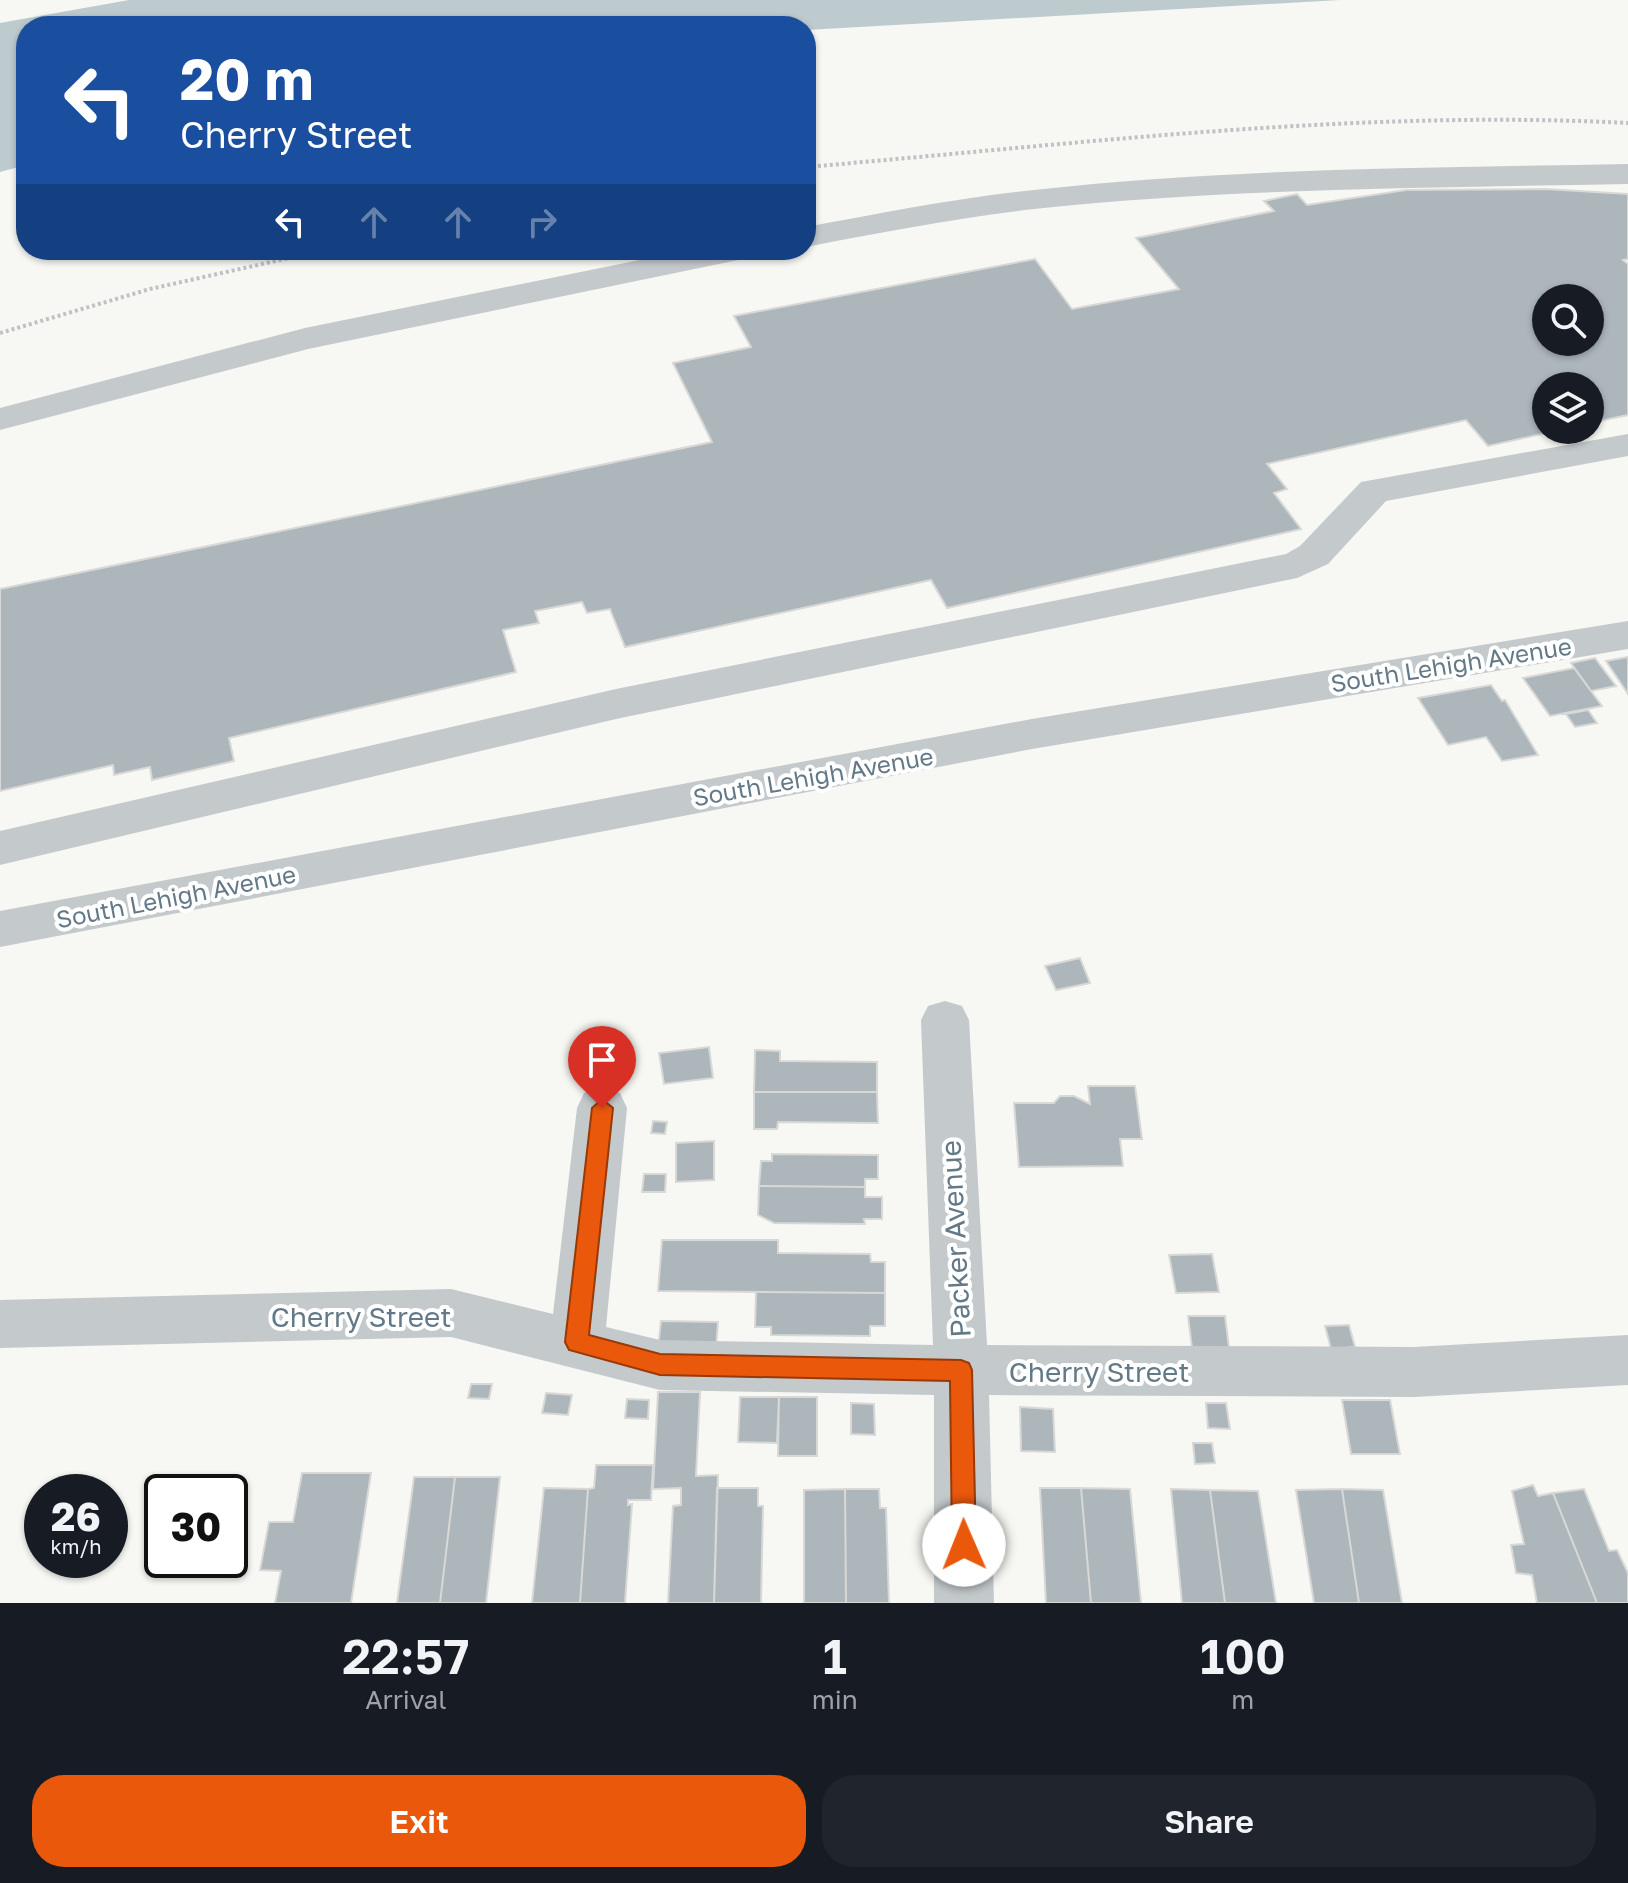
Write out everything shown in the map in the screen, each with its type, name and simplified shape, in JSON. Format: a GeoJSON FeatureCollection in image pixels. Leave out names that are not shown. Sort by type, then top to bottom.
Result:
{"type":"FeatureCollection","features":[{"type":"Feature","properties":{"kind":"street"},"geometry":{"type":"LineString","coordinates":[[816,235],[948,210],[1118,192],[1346,180],[1628,174]]}},
{"type":"Feature","properties":{"kind":"street"},"geometry":{"type":"LineString","coordinates":[[0,419],[305,339],[689,260]]}},
{"type":"Feature","properties":{"kind":"street"},"geometry":{"type":"LineString","coordinates":[[0,848],[616,704],[1297,565],[1314,555],[1374,491],[1628,445]]}},
{"type":"Feature","properties":{"kind":"street","name":"South Lehigh Avenue"},"geometry":{"type":"LineString","coordinates":[[0,929],[1032,734],[1628,635]]}},
{"type":"Feature","properties":{"kind":"street","name":"Packer Avenue"},"geometry":{"type":"LineString","coordinates":[[945,1020],[961,1370],[964,1603]]}},
{"type":"Feature","properties":{"kind":"street"},"geometry":{"type":"LineString","coordinates":[[577,1342],[602,1108]]}},
{"type":"Feature","properties":{"kind":"street","name":"Cherry Street"},"geometry":{"type":"LineString","coordinates":[[0,1324],[451,1313],[660,1365],[1414,1372],[1628,1360]]}},
{"type":"Feature","properties":{"kind":"path"},"geometry":{"type":"LineString","coordinates":[[816,166],[1281,127],[1568,120],[1628,123]]}},
{"type":"Feature","properties":{"kind":"path"},"geometry":{"type":"LineString","coordinates":[[0,333],[150,289],[280,260]]}},
{"type":"Feature","properties":{"kind":"shaded area"},"geometry":{"type":"Polygon","coordinates":[[[129,0],[1340,0],[816,29],[816,16],[39,16],[129,0]]]}},
{"type":"Feature","properties":{"kind":"shaded area"},"geometry":{"type":"Polygon","coordinates":[[[16,20],[16,168],[0,172],[0,23],[16,20]]]}},
{"type":"Feature","properties":{"kind":"building"},"geometry":{"type":"Polygon","coordinates":[[[1546,189],[1628,194],[1628,259],[1623,260],[1628,264],[1628,415],[1604,420],[1604,372],[1532,372],[1532,436],[1488,446],[1466,420],[1267,464],[1287,489],[1274,493],[1301,529],[947,608],[931,580],[625,647],[610,609],[587,613],[582,602],[535,611],[539,623],[503,630],[516,672],[229,738],[234,761],[152,780],[150,767],[114,775],[113,765],[0,791],[0,589],[712,442],[673,363],[751,347],[734,316],[1035,259],[1072,309],[1179,289],[1136,238],[1274,211],[1264,201],[1297,194],[1307,205],[1406,190],[1546,189]]]}},
{"type":"Feature","properties":{"kind":"building"},"geometry":{"type":"Polygon","coordinates":[[[1628,657],[1628,694],[1606,661],[1628,657]]]}},
{"type":"Feature","properties":{"kind":"building"},"geometry":{"type":"Polygon","coordinates":[[[1595,658],[1616,686],[1591,691],[1571,663],[1595,658]]]}},
{"type":"Feature","properties":{"kind":"building"},"geometry":{"type":"Polygon","coordinates":[[[1574,668],[1602,706],[1550,716],[1523,678],[1574,668]]]}},
{"type":"Feature","properties":{"kind":"building"},"geometry":{"type":"Polygon","coordinates":[[[1491,685],[1502,701],[1505,700],[1538,755],[1502,761],[1486,737],[1448,745],[1418,698],[1491,685]]]}},
{"type":"Feature","properties":{"kind":"building"},"geometry":{"type":"Polygon","coordinates":[[[1588,710],[1597,723],[1575,727],[1566,714],[1588,710]]]}},
{"type":"Feature","properties":{"kind":"building"},"geometry":{"type":"Polygon","coordinates":[[[1080,958],[1090,983],[1056,990],[1045,966],[1080,958]]]}},
{"type":"Feature","properties":{"kind":"building"},"geometry":{"type":"Polygon","coordinates":[[[709,1047],[713,1078],[664,1084],[659,1053],[709,1047]]]}},
{"type":"Feature","properties":{"kind":"building"},"geometry":{"type":"Polygon","coordinates":[[[755,1050],[780,1051],[780,1061],[877,1062],[877,1092],[754,1092],[755,1050]]]}},
{"type":"Feature","properties":{"kind":"building"},"geometry":{"type":"Polygon","coordinates":[[[1088,1086],[1135,1086],[1142,1139],[1120,1139],[1123,1166],[1019,1167],[1014,1103],[1054,1103],[1060,1096],[1074,1096],[1090,1104],[1088,1086]]]}},
{"type":"Feature","properties":{"kind":"building"},"geometry":{"type":"Polygon","coordinates":[[[754,1092],[877,1092],[878,1123],[778,1122],[777,1129],[754,1129],[754,1092]]]}},
{"type":"Feature","properties":{"kind":"building"},"geometry":{"type":"Polygon","coordinates":[[[653,1121],[667,1122],[665,1134],[651,1133],[653,1121]]]}},
{"type":"Feature","properties":{"kind":"building"},"geometry":{"type":"Polygon","coordinates":[[[714,1141],[714,1180],[676,1182],[676,1143],[714,1141]]]}},
{"type":"Feature","properties":{"kind":"building"},"geometry":{"type":"Polygon","coordinates":[[[772,1154],[878,1155],[878,1179],[865,1179],[865,1187],[759,1186],[761,1161],[772,1161],[772,1154]]]}},
{"type":"Feature","properties":{"kind":"building"},"geometry":{"type":"Polygon","coordinates":[[[644,1174],[666,1174],[665,1192],[642,1192],[644,1174]]]}},
{"type":"Feature","properties":{"kind":"building"},"geometry":{"type":"Polygon","coordinates":[[[759,1186],[865,1187],[865,1197],[882,1197],[882,1219],[864,1219],[865,1224],[774,1223],[758,1215],[759,1186]]]}},
{"type":"Feature","properties":{"kind":"building"},"geometry":{"type":"Polygon","coordinates":[[[662,1240],[778,1240],[778,1253],[870,1254],[871,1262],[885,1262],[885,1293],[658,1291],[662,1240]]]}},
{"type":"Feature","properties":{"kind":"building"},"geometry":{"type":"Polygon","coordinates":[[[1212,1254],[1219,1292],[1176,1293],[1169,1255],[1212,1254]]]}},
{"type":"Feature","properties":{"kind":"building"},"geometry":{"type":"Polygon","coordinates":[[[756,1292],[885,1293],[885,1326],[870,1326],[870,1336],[771,1335],[771,1327],[755,1327],[756,1292]]]}},
{"type":"Feature","properties":{"kind":"building"},"geometry":{"type":"Polygon","coordinates":[[[1188,1316],[1225,1316],[1229,1348],[1192,1348],[1188,1316]]]}},
{"type":"Feature","properties":{"kind":"building"},"geometry":{"type":"Polygon","coordinates":[[[661,1321],[718,1322],[716,1350],[658,1348],[661,1321]]]}},
{"type":"Feature","properties":{"kind":"building"},"geometry":{"type":"Polygon","coordinates":[[[1349,1325],[1355,1347],[1331,1349],[1325,1326],[1349,1325]]]}},
{"type":"Feature","properties":{"kind":"building"},"geometry":{"type":"Polygon","coordinates":[[[471,1384],[492,1384],[489,1399],[468,1398],[471,1384]]]}},
{"type":"Feature","properties":{"kind":"building"},"geometry":{"type":"Polygon","coordinates":[[[658,1392],[700,1392],[696,1476],[718,1475],[714,1603],[668,1603],[673,1506],[681,1505],[681,1488],[653,1489],[658,1392]]]}},
{"type":"Feature","properties":{"kind":"building"},"geometry":{"type":"Polygon","coordinates":[[[546,1393],[572,1395],[568,1415],[542,1413],[546,1393]]]}},
{"type":"Feature","properties":{"kind":"building"},"geometry":{"type":"Polygon","coordinates":[[[740,1397],[779,1397],[777,1443],[738,1442],[740,1397]]]}},
{"type":"Feature","properties":{"kind":"building"},"geometry":{"type":"Polygon","coordinates":[[[779,1397],[817,1397],[817,1456],[778,1456],[779,1397]]]}},
{"type":"Feature","properties":{"kind":"building"},"geometry":{"type":"Polygon","coordinates":[[[627,1399],[649,1400],[648,1419],[625,1418],[627,1399]]]}},
{"type":"Feature","properties":{"kind":"building"},"geometry":{"type":"Polygon","coordinates":[[[1342,1400],[1390,1400],[1400,1454],[1351,1454],[1342,1400]]]}},
{"type":"Feature","properties":{"kind":"building"},"geometry":{"type":"Polygon","coordinates":[[[851,1403],[874,1404],[875,1435],[851,1434],[851,1403]]]}},
{"type":"Feature","properties":{"kind":"building"},"geometry":{"type":"Polygon","coordinates":[[[1206,1403],[1226,1403],[1230,1429],[1208,1428],[1206,1403]]]}},
{"type":"Feature","properties":{"kind":"building"},"geometry":{"type":"Polygon","coordinates":[[[1020,1407],[1053,1409],[1055,1452],[1021,1451],[1020,1407]]]}},
{"type":"Feature","properties":{"kind":"building"},"geometry":{"type":"Polygon","coordinates":[[[1193,1443],[1212,1443],[1215,1463],[1195,1464],[1193,1443]]]}},
{"type":"Feature","properties":{"kind":"building"},"geometry":{"type":"Polygon","coordinates":[[[596,1465],[653,1465],[651,1500],[628,1500],[628,1505],[632,1504],[625,1603],[580,1603],[588,1489],[594,1488],[596,1465]]]}},
{"type":"Feature","properties":{"kind":"building"},"geometry":{"type":"Polygon","coordinates":[[[302,1473],[371,1473],[351,1603],[275,1603],[281,1571],[260,1570],[269,1522],[293,1522],[302,1473]]]}},
{"type":"Feature","properties":{"kind":"building"},"geometry":{"type":"Polygon","coordinates":[[[414,1477],[455,1477],[440,1603],[397,1603],[414,1477]]]}},
{"type":"Feature","properties":{"kind":"building"},"geometry":{"type":"Polygon","coordinates":[[[455,1477],[500,1477],[486,1603],[440,1603],[455,1477]]]}},
{"type":"Feature","properties":{"kind":"building"},"geometry":{"type":"Polygon","coordinates":[[[1533,1485],[1538,1496],[1553,1493],[1597,1603],[1537,1603],[1532,1575],[1516,1573],[1511,1545],[1524,1544],[1512,1491],[1533,1485]]]}},
{"type":"Feature","properties":{"kind":"building"},"geometry":{"type":"Polygon","coordinates":[[[544,1488],[588,1489],[580,1603],[532,1603],[544,1488]]]}},
{"type":"Feature","properties":{"kind":"building"},"geometry":{"type":"Polygon","coordinates":[[[717,1488],[758,1488],[758,1506],[763,1506],[761,1603],[714,1603],[717,1488]]]}},
{"type":"Feature","properties":{"kind":"building"},"geometry":{"type":"Polygon","coordinates":[[[1040,1488],[1081,1488],[1091,1603],[1046,1603],[1040,1488]]]}},
{"type":"Feature","properties":{"kind":"building"},"geometry":{"type":"Polygon","coordinates":[[[1081,1488],[1130,1489],[1141,1603],[1091,1603],[1081,1488]]]}},
{"type":"Feature","properties":{"kind":"building"},"geometry":{"type":"Polygon","coordinates":[[[845,1489],[846,1603],[804,1603],[804,1490],[845,1489]]]}},
{"type":"Feature","properties":{"kind":"building"},"geometry":{"type":"Polygon","coordinates":[[[845,1489],[879,1489],[880,1508],[886,1508],[889,1603],[846,1603],[845,1489]]]}},
{"type":"Feature","properties":{"kind":"building"},"geometry":{"type":"Polygon","coordinates":[[[1171,1489],[1210,1490],[1225,1603],[1182,1603],[1171,1489]]]}},
{"type":"Feature","properties":{"kind":"building"},"geometry":{"type":"Polygon","coordinates":[[[1342,1489],[1359,1603],[1314,1603],[1296,1490],[1342,1489]]]}},
{"type":"Feature","properties":{"kind":"building"},"geometry":{"type":"Polygon","coordinates":[[[1342,1489],[1383,1490],[1402,1603],[1359,1603],[1342,1489]]]}},
{"type":"Feature","properties":{"kind":"building"},"geometry":{"type":"Polygon","coordinates":[[[1584,1489],[1609,1551],[1617,1550],[1628,1573],[1628,1603],[1597,1603],[1553,1493],[1584,1489]]]}},
{"type":"Feature","properties":{"kind":"building"},"geometry":{"type":"Polygon","coordinates":[[[1210,1490],[1258,1491],[1276,1603],[1225,1603],[1210,1490]]]}},
{"type":"Feature","properties":{"kind":"route"},"geometry":{"type":"LineString","coordinates":[[602,1108],[577,1342],[660,1365],[961,1370],[964,1545]]}}]}
